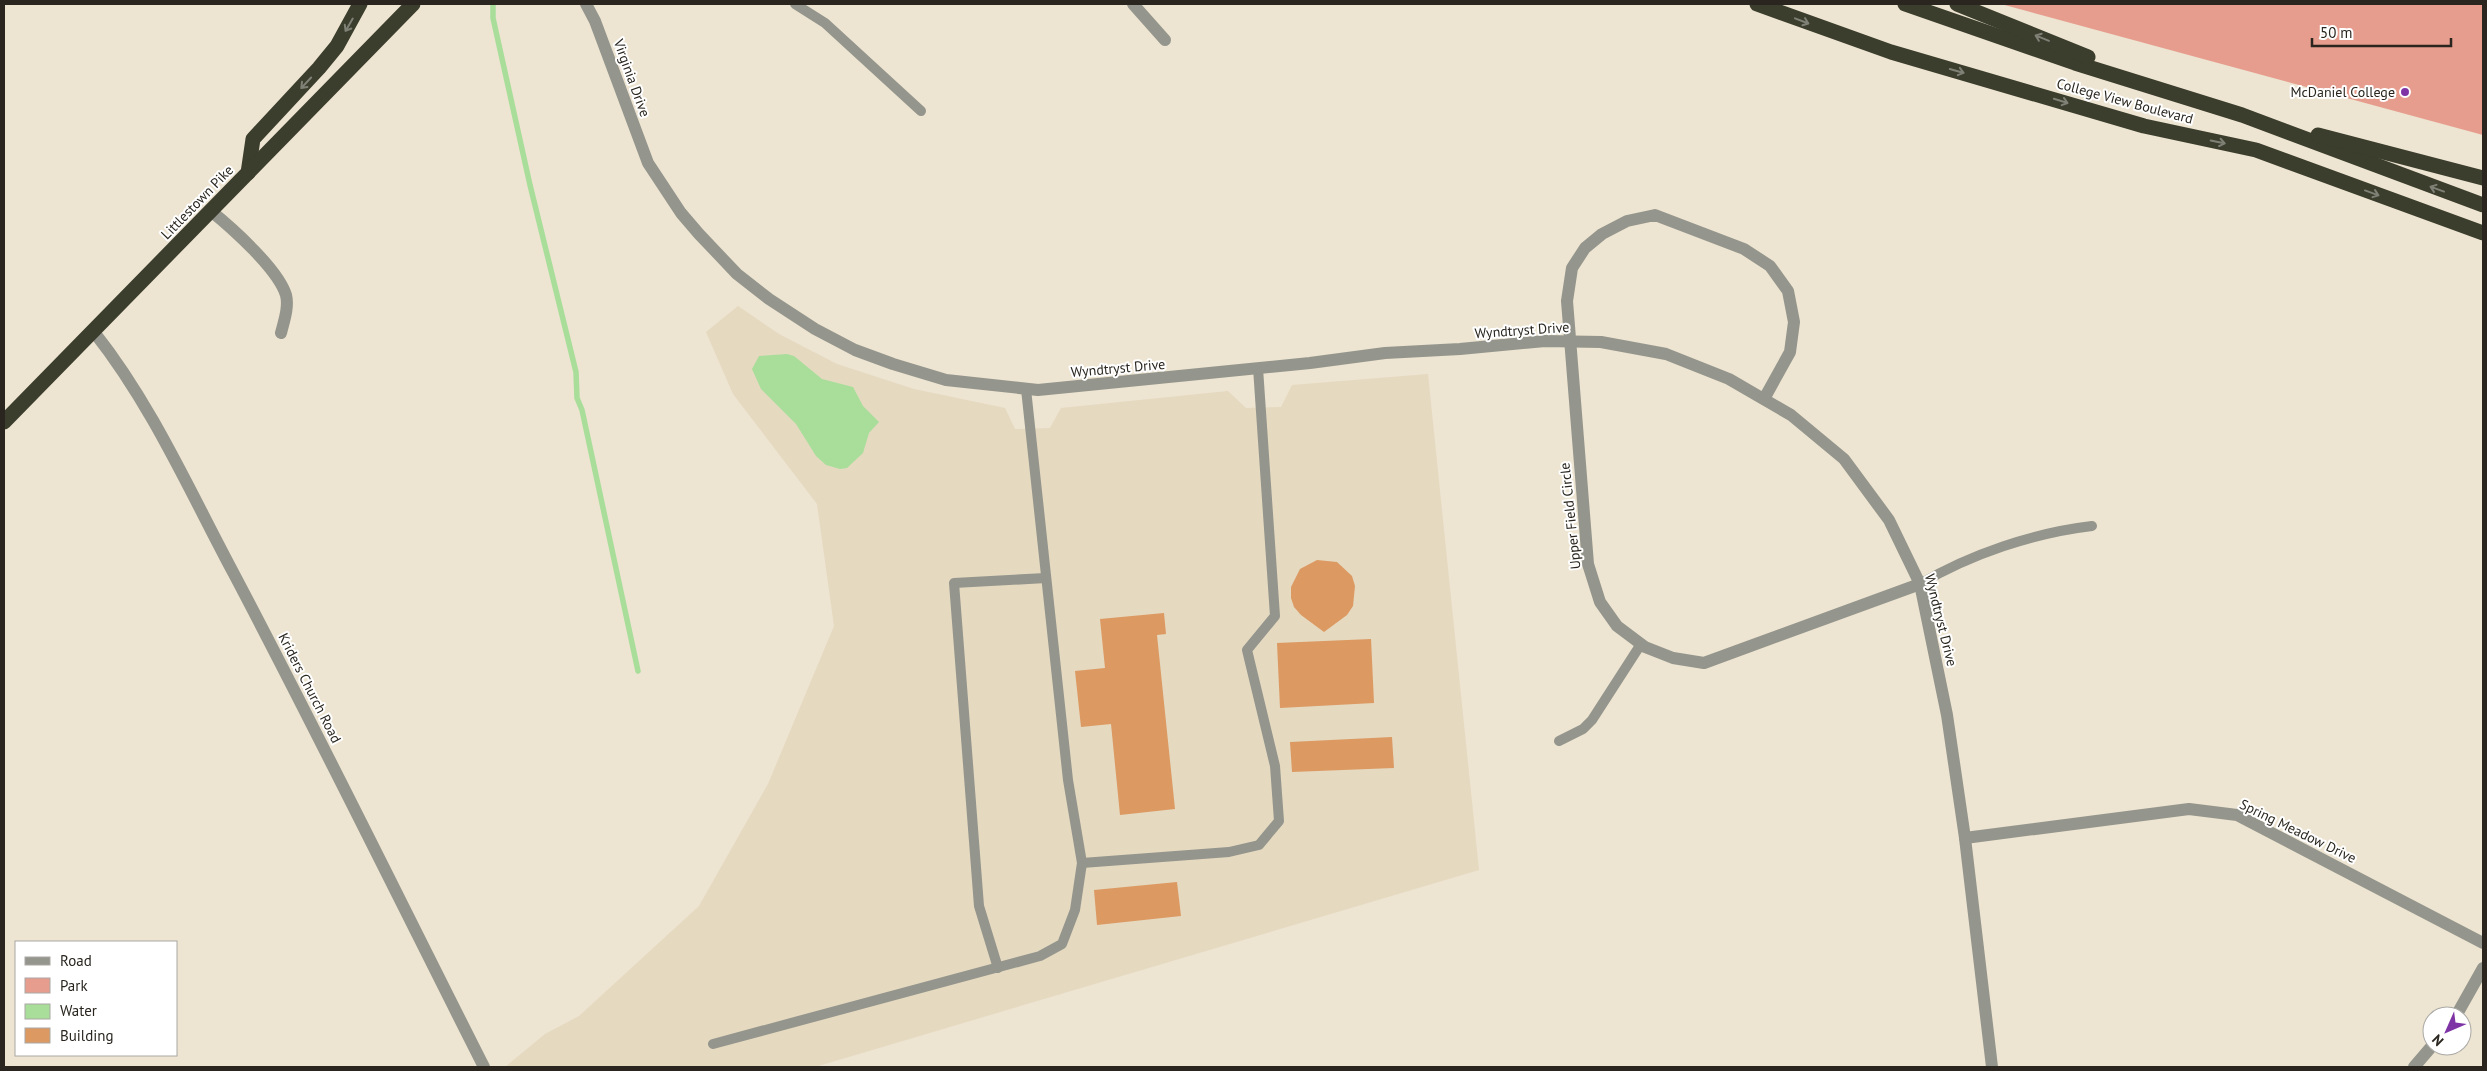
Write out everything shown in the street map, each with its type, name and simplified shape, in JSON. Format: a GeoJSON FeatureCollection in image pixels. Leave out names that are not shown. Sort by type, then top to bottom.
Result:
{"type":"FeatureCollection","features":[{"type":"Feature","properties":{"kind":"highway"},"geometry":{"type":"LineString","coordinates":[[248,173],[253,139],[337,46],[360,4]]}},
{"type":"Feature","properties":{"kind":"highway","name":"Littlestown Pike"},"geometry":{"type":"LineString","coordinates":[[4,422],[413,4]]}},
{"type":"Feature","properties":{"kind":"highway","name":"College View Boulevard"},"geometry":{"type":"LineString","coordinates":[[1757,4],[1891,52],[2144,126],[2256,150],[2483,233]]}},
{"type":"Feature","properties":{"kind":"highway","name":"College View Boulevard"},"geometry":{"type":"LineString","coordinates":[[1905,4],[2075,63],[2242,115],[2483,205]]}},
{"type":"Feature","properties":{"kind":"highway"},"geometry":{"type":"LineString","coordinates":[[1957,4],[2184,97]]}},
{"type":"Feature","properties":{"kind":"highway"},"geometry":{"type":"LineString","coordinates":[[2242,115],[2483,178]]}},
{"type":"Feature","properties":{"kind":"street","name":"Virginia Drive"},"geometry":{"type":"LineString","coordinates":[[586,4],[648,163]]}},
{"type":"Feature","properties":{"kind":"street"},"geometry":{"type":"LineString","coordinates":[[1133,4],[1165,40]]}},
{"type":"Feature","properties":{"kind":"street","name":"Wyndtryst Drive"},"geometry":{"type":"LineString","coordinates":[[648,163],[682,213],[737,274],[769,299],[815,329],[854,350],[946,380],[1026,389],[1115,384],[1385,353],[1460,349],[1545,341],[1601,342],[1666,354],[1729,379],[1791,414],[1844,459],[1889,520],[1920,584],[1947,715],[1965,838],[1992,1067]]}},
{"type":"Feature","properties":{"kind":"street"},"geometry":{"type":"LineString","coordinates":[[211,211],[239,236],[281,284],[286,296],[287,310],[281,333]]}},
{"type":"Feature","properties":{"kind":"street","name":"Upper Field Circle"},"geometry":{"type":"LineString","coordinates":[[1764,399],[1790,352],[1794,322],[1788,291],[1770,266],[1744,249],[1655,216],[1626,221],[1610,229],[1585,248],[1572,268],[1567,301],[1569,341],[1588,564],[1600,602],[1617,626],[1641,644],[1673,658],[1704,663],[1920,584]]}},
{"type":"Feature","properties":{"kind":"street","name":"Kriders Church Road"},"geometry":{"type":"LineString","coordinates":[[94,332],[118,362],[151,417],[288,676],[484,1067]]}},
{"type":"Feature","properties":{"kind":"street","name":"Spring Meadow Drive"},"geometry":{"type":"LineString","coordinates":[[1965,838],[2189,809],[2237,815],[2483,943]]}},
{"type":"Feature","properties":{"kind":"street"},"geometry":{"type":"LineString","coordinates":[[2462,1006],[2483,968]]}},
{"type":"Feature","properties":{"kind":"street"},"geometry":{"type":"LineString","coordinates":[[2414,1067],[2423,1056]]}},
{"type":"Feature","properties":{"kind":"lane"},"geometry":{"type":"LineString","coordinates":[[795,4],[825,23],[921,111]]}},
{"type":"Feature","properties":{"kind":"lane"},"geometry":{"type":"LineString","coordinates":[[1082,863],[1237,850],[1259,846],[1279,821],[1275,766],[1247,650],[1275,616],[1258,368]]}},
{"type":"Feature","properties":{"kind":"lane"},"geometry":{"type":"LineString","coordinates":[[714,1044],[1040,956],[1062,944],[1075,910],[1082,863],[1068,780],[1026,389]]}},
{"type":"Feature","properties":{"kind":"lane"},"geometry":{"type":"LineString","coordinates":[[1920,584],[1946,569],[2009,545],[2071,528],[2092,526]]}},
{"type":"Feature","properties":{"kind":"lane"},"geometry":{"type":"LineString","coordinates":[[998,968],[979,906],[954,583],[1046,578]]}},
{"type":"Feature","properties":{"kind":"lane"},"geometry":{"type":"LineString","coordinates":[[1559,741],[1584,729],[1592,720],[1641,644]]}},
{"type":"Feature","properties":{"kind":"shaded area"},"geometry":{"type":"Polygon","coordinates":[[[738,306],[779,334],[837,364],[914,389],[1005,408],[1015,429],[1050,428],[1061,408],[1228,391],[1246,408],[1281,407],[1292,385],[1428,374],[1479,870],[815,1067],[505,1067],[545,1034],[579,1016],[699,906],[768,784],[834,626],[817,504],[733,394],[706,332],[738,306]]]}},
{"type":"Feature","properties":{"kind":"green space","name":"McDaniel College"},"geometry":{"type":"Polygon","coordinates":[[[2001,4],[2483,4],[2483,135],[2001,4]]]}},
{"type":"Feature","properties":{"kind":"water"},"geometry":{"type":"Polygon","coordinates":[[[787,354],[794,356],[822,379],[853,387],[863,406],[879,422],[869,433],[863,453],[847,468],[840,469],[826,465],[816,456],[796,424],[761,389],[752,369],[759,356],[787,354]]]}},
{"type":"Feature","properties":{"kind":"building"},"geometry":{"type":"Polygon","coordinates":[[[1317,560],[1337,562],[1352,576],[1355,586],[1353,606],[1347,615],[1324,632],[1301,615],[1294,607],[1291,598],[1291,587],[1300,569],[1317,560]]]}},
{"type":"Feature","properties":{"kind":"building"},"geometry":{"type":"Polygon","coordinates":[[[1164,613],[1166,634],[1157,635],[1175,809],[1120,815],[1111,724],[1081,727],[1075,671],[1105,668],[1100,619],[1164,613]]]}},
{"type":"Feature","properties":{"kind":"building"},"geometry":{"type":"Polygon","coordinates":[[[1371,639],[1374,703],[1280,708],[1277,643],[1371,639]]]}},
{"type":"Feature","properties":{"kind":"building"},"geometry":{"type":"Polygon","coordinates":[[[1392,737],[1394,768],[1292,772],[1290,742],[1392,737]]]}},
{"type":"Feature","properties":{"kind":"building"},"geometry":{"type":"Polygon","coordinates":[[[1177,882],[1181,916],[1097,925],[1094,890],[1177,882]]]}},
{"type":"Feature","properties":{"kind":"waterway"},"geometry":{"type":"LineString","coordinates":[[493,4],[493,18],[530,185],[576,372],[577,398],[582,410],[638,671]]}},
{"type":"Feature","properties":{"kind":"place","name":"McDaniel College"},"geometry":{"type":"Point","coordinates":[2405,92]}}]}
